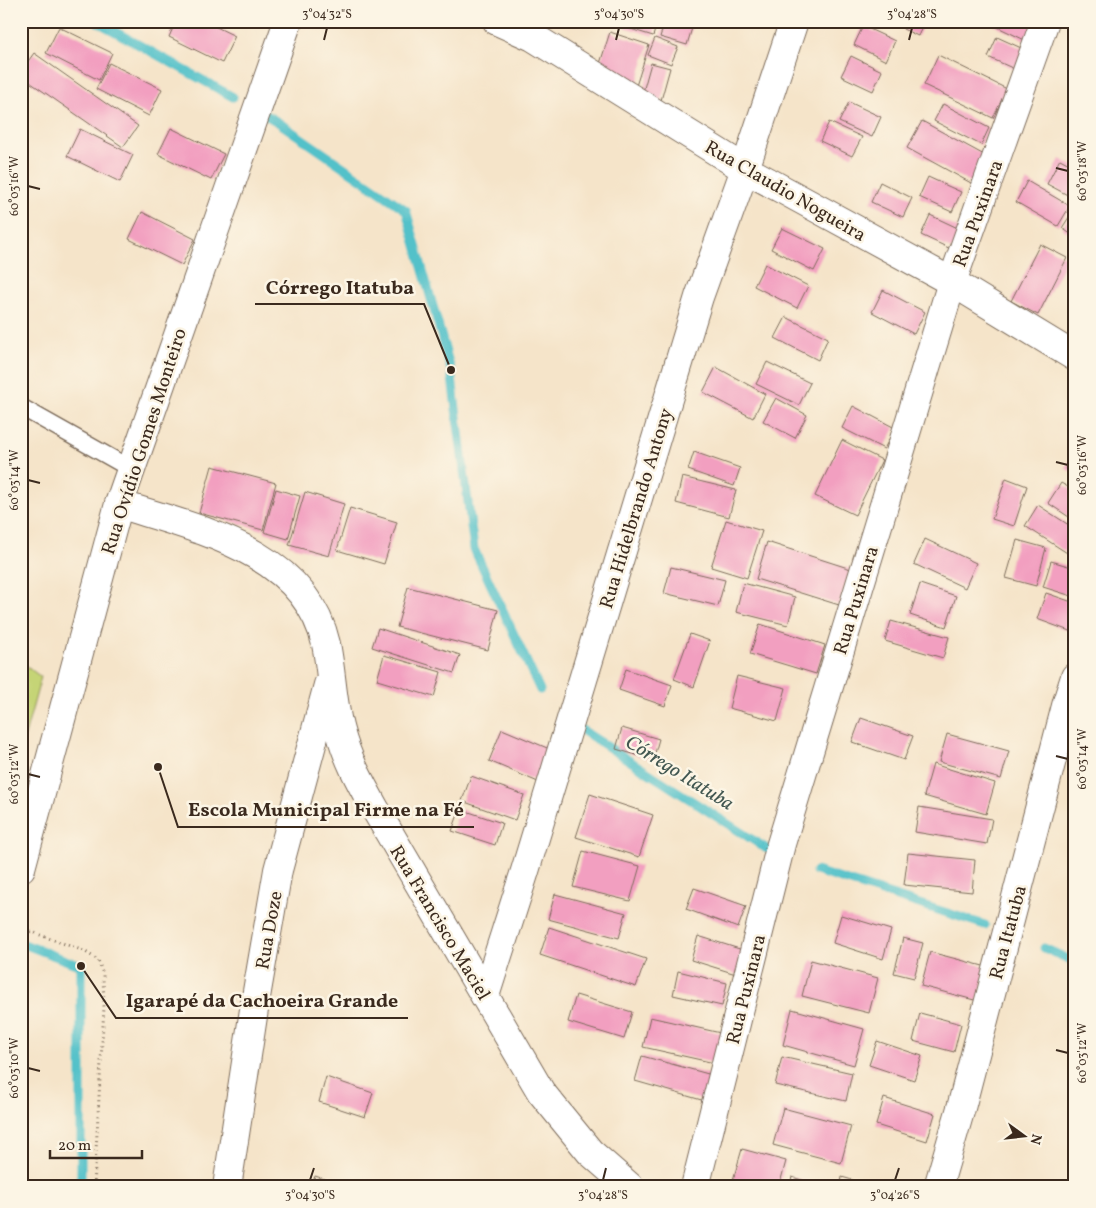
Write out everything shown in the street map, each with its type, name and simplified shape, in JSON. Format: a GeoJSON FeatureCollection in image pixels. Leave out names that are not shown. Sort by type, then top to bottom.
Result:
{"type":"FeatureCollection","features":[{"type":"Feature","properties":{"kind":"street","name":"Rua Ovídio Gomes Monteiro"},"geometry":{"type":"LineString","coordinates":[[21,868],[120,504],[288,21]]}},
{"type":"Feature","properties":{"kind":"street","name":"Rua Claudio Nogueira"},"geometry":{"type":"LineString","coordinates":[[497,21],[536,29],[745,169],[952,282],[1075,358]]}},
{"type":"Feature","properties":{"kind":"street","name":"Rua Hidelbrando Antony"},"geometry":{"type":"LineString","coordinates":[[485,996],[531,852],[699,297],[745,169],[794,21]]}},
{"type":"Feature","properties":{"kind":"street","name":"Rua Puxinara"},"geometry":{"type":"LineString","coordinates":[[695,1187],[781,844],[952,282],[1045,21]]}},
{"type":"Feature","properties":{"kind":"street","name":"Rua Francisco Maciel"},"geometry":{"type":"LineString","coordinates":[[120,504],[216,535],[268,562],[298,588],[317,618],[326,644],[330,679],[340,731],[353,769],[378,815],[541,1092],[590,1152],[630,1187]]}},
{"type":"Feature","properties":{"kind":"street","name":"Rua Itatuba"},"geometry":{"type":"LineString","coordinates":[[938,1187],[961,1108],[1075,677]]}},
{"type":"Feature","properties":{"kind":"street","name":"Rua Doze"},"geometry":{"type":"LineString","coordinates":[[227,1187],[255,1003],[278,870],[330,679]]}},
{"type":"Feature","properties":{"kind":"lane"},"geometry":{"type":"LineString","coordinates":[[21,407],[132,469]]}},
{"type":"Feature","properties":{"kind":"path"},"geometry":{"type":"LineString","coordinates":[[21,928],[84,951],[98,960],[103,974],[104,1007],[94,1187]]}},
{"type":"Feature","properties":{"kind":"green space"},"geometry":{"type":"Polygon","coordinates":[[[21,662],[41,677],[21,750],[21,662]]]}},
{"type":"Feature","properties":{"kind":"building"},"geometry":{"type":"Polygon","coordinates":[[[176,21],[204,21],[235,36],[222,63],[169,37],[176,21]]]}},
{"type":"Feature","properties":{"kind":"building"},"geometry":{"type":"Polygon","coordinates":[[[605,21],[658,21],[653,36],[605,21]]]}},
{"type":"Feature","properties":{"kind":"building"},"geometry":{"type":"Polygon","coordinates":[[[665,21],[694,21],[687,45],[660,37],[665,21]]]}},
{"type":"Feature","properties":{"kind":"building"},"geometry":{"type":"Polygon","coordinates":[[[906,21],[925,21],[918,36],[903,29],[906,21]]]}},
{"type":"Feature","properties":{"kind":"building"},"geometry":{"type":"Polygon","coordinates":[[[985,21],[1041,21],[1031,43],[985,21]]]}},
{"type":"Feature","properties":{"kind":"building"},"geometry":{"type":"Polygon","coordinates":[[[863,26],[895,41],[886,61],[854,45],[863,26]]]}},
{"type":"Feature","properties":{"kind":"building"},"geometry":{"type":"Polygon","coordinates":[[[59,27],[112,53],[99,80],[46,53],[59,27]]]}},
{"type":"Feature","properties":{"kind":"building"},"geometry":{"type":"Polygon","coordinates":[[[610,32],[649,45],[636,86],[597,73],[610,32]]]}},
{"type":"Feature","properties":{"kind":"building"},"geometry":{"type":"Polygon","coordinates":[[[997,37],[1030,52],[1021,72],[988,57],[997,37]]]}},
{"type":"Feature","properties":{"kind":"building"},"geometry":{"type":"Polygon","coordinates":[[[655,38],[678,47],[671,64],[648,55],[655,38]]]}},
{"type":"Feature","properties":{"kind":"building"},"geometry":{"type":"Polygon","coordinates":[[[34,53],[138,126],[123,147],[21,76],[21,71],[34,53]]]}},
{"type":"Feature","properties":{"kind":"building"},"geometry":{"type":"Polygon","coordinates":[[[938,55],[1007,89],[993,118],[924,85],[938,55]]]}},
{"type":"Feature","properties":{"kind":"building"},"geometry":{"type":"Polygon","coordinates":[[[851,56],[882,71],[873,91],[841,76],[851,56]]]}},
{"type":"Feature","properties":{"kind":"building"},"geometry":{"type":"Polygon","coordinates":[[[109,63],[162,89],[149,116],[96,89],[109,63]]]}},
{"type":"Feature","properties":{"kind":"building"},"geometry":{"type":"Polygon","coordinates":[[[651,63],[670,68],[660,104],[641,99],[651,63]]]}},
{"type":"Feature","properties":{"kind":"building"},"geometry":{"type":"Polygon","coordinates":[[[849,102],[881,117],[872,137],[839,122],[849,102]]]}},
{"type":"Feature","properties":{"kind":"building"},"geometry":{"type":"Polygon","coordinates":[[[943,104],[989,128],[981,145],[934,121],[943,104]]]}},
{"type":"Feature","properties":{"kind":"building"},"geometry":{"type":"Polygon","coordinates":[[[922,121],[986,156],[971,183],[907,148],[922,121]]]}},
{"type":"Feature","properties":{"kind":"building"},"geometry":{"type":"Polygon","coordinates":[[[829,122],[862,137],[852,156],[820,141],[829,122]]]}},
{"type":"Feature","properties":{"kind":"building"},"geometry":{"type":"Polygon","coordinates":[[[171,128],[224,154],[211,180],[158,154],[171,128]]]}},
{"type":"Feature","properties":{"kind":"building"},"geometry":{"type":"Polygon","coordinates":[[[80,129],[133,155],[120,182],[67,156],[80,129]]]}},
{"type":"Feature","properties":{"kind":"building"},"geometry":{"type":"Polygon","coordinates":[[[1060,159],[1075,167],[1075,199],[1047,184],[1060,159]]]}},
{"type":"Feature","properties":{"kind":"building"},"geometry":{"type":"Polygon","coordinates":[[[928,177],[961,192],[952,212],[919,197],[928,177]]]}},
{"type":"Feature","properties":{"kind":"building"},"geometry":{"type":"Polygon","coordinates":[[[1027,181],[1070,206],[1058,226],[1016,202],[1027,181]]]}},
{"type":"Feature","properties":{"kind":"building"},"geometry":{"type":"Polygon","coordinates":[[[880,182],[912,198],[903,217],[871,202],[880,182]]]}},
{"type":"Feature","properties":{"kind":"building"},"geometry":{"type":"Polygon","coordinates":[[[1075,208],[1075,237],[1062,228],[1075,208]]]}},
{"type":"Feature","properties":{"kind":"building"},"geometry":{"type":"Polygon","coordinates":[[[142,212],[195,239],[182,265],[129,239],[142,212]]]}},
{"type":"Feature","properties":{"kind":"building"},"geometry":{"type":"Polygon","coordinates":[[[930,215],[962,230],[953,250],[921,235],[930,215]]]}},
{"type":"Feature","properties":{"kind":"building"},"geometry":{"type":"Polygon","coordinates":[[[782,228],[825,249],[814,271],[771,249],[782,228]]]}},
{"type":"Feature","properties":{"kind":"building"},"geometry":{"type":"Polygon","coordinates":[[[1040,244],[1067,258],[1038,315],[1011,301],[1040,244]]]}},
{"type":"Feature","properties":{"kind":"building"},"geometry":{"type":"Polygon","coordinates":[[[765,264],[808,286],[797,308],[754,286],[765,264]]]}},
{"type":"Feature","properties":{"kind":"building"},"geometry":{"type":"Polygon","coordinates":[[[883,290],[925,312],[914,334],[872,312],[883,290]]]}},
{"type":"Feature","properties":{"kind":"building"},"geometry":{"type":"Polygon","coordinates":[[[786,317],[828,338],[818,360],[775,338],[786,317]]]}},
{"type":"Feature","properties":{"kind":"building"},"geometry":{"type":"Polygon","coordinates":[[[767,362],[810,383],[799,405],[756,384],[767,362]]]}},
{"type":"Feature","properties":{"kind":"building"},"geometry":{"type":"Polygon","coordinates":[[[716,367],[765,394],[753,418],[703,392],[716,367]]]}},
{"type":"Feature","properties":{"kind":"building"},"geometry":{"type":"Polygon","coordinates":[[[776,398],[807,415],[795,438],[763,421],[776,398]]]}},
{"type":"Feature","properties":{"kind":"building"},"geometry":{"type":"Polygon","coordinates":[[[853,406],[895,428],[884,449],[842,428],[853,406]]]}},
{"type":"Feature","properties":{"kind":"building"},"geometry":{"type":"Polygon","coordinates":[[[842,440],[882,460],[855,515],[815,496],[842,440]]]}},
{"type":"Feature","properties":{"kind":"building"},"geometry":{"type":"Polygon","coordinates":[[[694,452],[740,468],[734,486],[688,470],[694,452]]]}},
{"type":"Feature","properties":{"kind":"building"},"geometry":{"type":"Polygon","coordinates":[[[1075,453],[1075,474],[1065,468],[1075,453]]]}},
{"type":"Feature","properties":{"kind":"building"},"geometry":{"type":"Polygon","coordinates":[[[212,466],[276,483],[263,530],[199,513],[212,466]]]}},
{"type":"Feature","properties":{"kind":"building"},"geometry":{"type":"Polygon","coordinates":[[[682,477],[736,490],[729,517],[676,503],[682,477]]]}},
{"type":"Feature","properties":{"kind":"building"},"geometry":{"type":"Polygon","coordinates":[[[1006,478],[1027,486],[1014,526],[992,519],[1006,478]]]}},
{"type":"Feature","properties":{"kind":"building"},"geometry":{"type":"Polygon","coordinates":[[[1061,483],[1075,491],[1075,521],[1048,503],[1061,483]]]}},
{"type":"Feature","properties":{"kind":"building"},"geometry":{"type":"Polygon","coordinates":[[[276,489],[300,496],[288,539],[264,532],[276,489]]]}},
{"type":"Feature","properties":{"kind":"building"},"geometry":{"type":"Polygon","coordinates":[[[305,492],[344,504],[329,556],[289,545],[305,492]]]}},
{"type":"Feature","properties":{"kind":"building"},"geometry":{"type":"Polygon","coordinates":[[[1038,505],[1075,529],[1075,558],[1025,526],[1038,505]]]}},
{"type":"Feature","properties":{"kind":"building"},"geometry":{"type":"Polygon","coordinates":[[[350,508],[397,522],[384,564],[337,550],[350,508]]]}},
{"type":"Feature","properties":{"kind":"building"},"geometry":{"type":"Polygon","coordinates":[[[726,520],[762,531],[747,578],[711,567],[726,520]]]}},
{"type":"Feature","properties":{"kind":"building"},"geometry":{"type":"Polygon","coordinates":[[[925,539],[976,563],[965,588],[914,564],[925,539]]]}},
{"type":"Feature","properties":{"kind":"building"},"geometry":{"type":"Polygon","coordinates":[[[1017,540],[1046,548],[1036,586],[1006,578],[1017,540]]]}},
{"type":"Feature","properties":{"kind":"building"},"geometry":{"type":"Polygon","coordinates":[[[767,542],[851,569],[839,605],[756,579],[767,542]]]}},
{"type":"Feature","properties":{"kind":"building"},"geometry":{"type":"Polygon","coordinates":[[[1051,561],[1075,568],[1075,597],[1043,587],[1051,561]]]}},
{"type":"Feature","properties":{"kind":"building"},"geometry":{"type":"Polygon","coordinates":[[[671,567],[725,580],[718,606],[664,593],[671,567]]]}},
{"type":"Feature","properties":{"kind":"building"},"geometry":{"type":"Polygon","coordinates":[[[743,583],[795,597],[788,625],[736,612],[743,583]]]}},
{"type":"Feature","properties":{"kind":"building"},"geometry":{"type":"Polygon","coordinates":[[[920,584],[956,596],[946,627],[910,615],[920,584]]]}},
{"type":"Feature","properties":{"kind":"building"},"geometry":{"type":"Polygon","coordinates":[[[408,587],[498,610],[488,650],[397,627],[408,587]]]}},
{"type":"Feature","properties":{"kind":"building"},"geometry":{"type":"Polygon","coordinates":[[[1046,593],[1075,603],[1075,633],[1037,619],[1046,593]]]}},
{"type":"Feature","properties":{"kind":"building"},"geometry":{"type":"Polygon","coordinates":[[[891,621],[949,637],[943,658],[885,641],[891,621]]]}},
{"type":"Feature","properties":{"kind":"building"},"geometry":{"type":"Polygon","coordinates":[[[760,624],[825,645],[816,674],[750,654],[760,624]]]}},
{"type":"Feature","properties":{"kind":"building"},"geometry":{"type":"Polygon","coordinates":[[[378,628],[460,655],[454,673],[372,647],[378,628]]]}},
{"type":"Feature","properties":{"kind":"building"},"geometry":{"type":"Polygon","coordinates":[[[690,634],[710,641],[694,687],[674,679],[690,634]]]}},
{"type":"Feature","properties":{"kind":"building"},"geometry":{"type":"Polygon","coordinates":[[[384,655],[441,672],[434,697],[377,680],[384,655]]]}},
{"type":"Feature","properties":{"kind":"building"},"geometry":{"type":"Polygon","coordinates":[[[626,669],[672,685],[665,706],[619,690],[626,669]]]}},
{"type":"Feature","properties":{"kind":"building"},"geometry":{"type":"Polygon","coordinates":[[[737,676],[786,688],[777,721],[729,708],[737,676]]]}},
{"type":"Feature","properties":{"kind":"building"},"geometry":{"type":"Polygon","coordinates":[[[861,718],[913,736],[904,760],[852,742],[861,718]]]}},
{"type":"Feature","properties":{"kind":"building"},"geometry":{"type":"Polygon","coordinates":[[[622,728],[659,739],[653,760],[616,749],[622,728]]]}},
{"type":"Feature","properties":{"kind":"building"},"geometry":{"type":"Polygon","coordinates":[[[502,729],[552,750],[538,782],[489,761],[502,729]]]}},
{"type":"Feature","properties":{"kind":"building"},"geometry":{"type":"Polygon","coordinates":[[[947,734],[1009,751],[1001,779],[939,762],[947,734]]]}},
{"type":"Feature","properties":{"kind":"building"},"geometry":{"type":"Polygon","coordinates":[[[933,764],[995,783],[986,814],[924,796],[933,764]]]}},
{"type":"Feature","properties":{"kind":"building"},"geometry":{"type":"Polygon","coordinates":[[[471,776],[524,795],[515,820],[462,801],[471,776]]]}},
{"type":"Feature","properties":{"kind":"building"},"geometry":{"type":"Polygon","coordinates":[[[590,794],[653,815],[639,857],[576,837],[590,794]]]}},
{"type":"Feature","properties":{"kind":"building"},"geometry":{"type":"Polygon","coordinates":[[[919,807],[992,819],[987,844],[915,832],[919,807]]]}},
{"type":"Feature","properties":{"kind":"building"},"geometry":{"type":"Polygon","coordinates":[[[460,809],[502,823],[495,845],[452,831],[460,809]]]}},
{"type":"Feature","properties":{"kind":"building"},"geometry":{"type":"Polygon","coordinates":[[[583,851],[640,866],[630,901],[573,887],[583,851]]]}},
{"type":"Feature","properties":{"kind":"building"},"geometry":{"type":"Polygon","coordinates":[[[908,853],[975,860],[972,892],[904,885],[908,853]]]}},
{"type":"Feature","properties":{"kind":"building"},"geometry":{"type":"Polygon","coordinates":[[[694,888],[746,906],[738,928],[686,909],[694,888]]]}},
{"type":"Feature","properties":{"kind":"building"},"geometry":{"type":"Polygon","coordinates":[[[555,894],[626,913],[619,938],[548,919],[555,894]]]}},
{"type":"Feature","properties":{"kind":"building"},"geometry":{"type":"Polygon","coordinates":[[[841,915],[891,930],[883,959],[833,943],[841,915]]]}},
{"type":"Feature","properties":{"kind":"building"},"geometry":{"type":"Polygon","coordinates":[[[549,927],[646,959],[636,987],[540,955],[549,927]]]}},
{"type":"Feature","properties":{"kind":"building"},"geometry":{"type":"Polygon","coordinates":[[[698,936],[746,951],[739,975],[691,960],[698,936]]]}},
{"type":"Feature","properties":{"kind":"building"},"geometry":{"type":"Polygon","coordinates":[[[903,938],[923,943],[914,978],[894,973],[903,938]]]}},
{"type":"Feature","properties":{"kind":"building"},"geometry":{"type":"Polygon","coordinates":[[[930,952],[987,967],[978,1001],[921,986],[930,952]]]}},
{"type":"Feature","properties":{"kind":"building"},"geometry":{"type":"Polygon","coordinates":[[[811,960],[878,978],[869,1013],[802,996],[811,960]]]}},
{"type":"Feature","properties":{"kind":"building"},"geometry":{"type":"Polygon","coordinates":[[[678,971],[727,983],[722,1006],[673,995],[678,971]]]}},
{"type":"Feature","properties":{"kind":"building"},"geometry":{"type":"Polygon","coordinates":[[[576,995],[632,1012],[624,1039],[568,1022],[576,995]]]}},
{"type":"Feature","properties":{"kind":"building"},"geometry":{"type":"Polygon","coordinates":[[[792,1009],[864,1029],[854,1065],[783,1045],[792,1009]]]}},
{"type":"Feature","properties":{"kind":"building"},"geometry":{"type":"Polygon","coordinates":[[[920,1013],[961,1024],[954,1052],[913,1041],[920,1013]]]}},
{"type":"Feature","properties":{"kind":"building"},"geometry":{"type":"Polygon","coordinates":[[[650,1017],[725,1034],[719,1064],[643,1047],[650,1017]]]}},
{"type":"Feature","properties":{"kind":"building"},"geometry":{"type":"Polygon","coordinates":[[[877,1041],[922,1056],[914,1080],[869,1065],[877,1041]]]}},
{"type":"Feature","properties":{"kind":"building"},"geometry":{"type":"Polygon","coordinates":[[[642,1056],[712,1075],[705,1101],[635,1081],[642,1056]]]}},
{"type":"Feature","properties":{"kind":"building"},"geometry":{"type":"Polygon","coordinates":[[[782,1057],[852,1073],[846,1101],[775,1085],[782,1057]]]}},
{"type":"Feature","properties":{"kind":"building"},"geometry":{"type":"Polygon","coordinates":[[[326,1077],[373,1093],[365,1117],[319,1102],[326,1077]]]}},
{"type":"Feature","properties":{"kind":"building"},"geometry":{"type":"Polygon","coordinates":[[[884,1098],[935,1114],[927,1141],[876,1125],[884,1098]]]}},
{"type":"Feature","properties":{"kind":"building"},"geometry":{"type":"Polygon","coordinates":[[[783,1108],[851,1126],[841,1163],[773,1145],[783,1108]]]}},
{"type":"Feature","properties":{"kind":"building"},"geometry":{"type":"Polygon","coordinates":[[[742,1149],[786,1161],[779,1187],[731,1187],[742,1149]]]}},
{"type":"Feature","properties":{"kind":"building"},"geometry":{"type":"Polygon","coordinates":[[[315,1176],[347,1186],[347,1187],[311,1187],[315,1176]]]}},
{"type":"Feature","properties":{"kind":"building"},"geometry":{"type":"Polygon","coordinates":[[[792,1177],[822,1186],[822,1187],[789,1187],[792,1177]]]}},
{"type":"Feature","properties":{"kind":"building"},"geometry":{"type":"Polygon","coordinates":[[[842,1177],[872,1186],[872,1187],[840,1187],[842,1177]]]}},
{"type":"Feature","properties":{"kind":"waterway","name":"Córrego Itatuba"},"geometry":{"type":"LineString","coordinates":[[96,21],[233,97]]}},
{"type":"Feature","properties":{"kind":"waterway","name":"Córrego Itatuba"},"geometry":{"type":"LineString","coordinates":[[262,113],[406,210],[451,370],[474,549],[540,690]]}},
{"type":"Feature","properties":{"kind":"waterway","name":"Córrego Itatuba"},"geometry":{"type":"LineString","coordinates":[[574,725],[767,849]]}},
{"type":"Feature","properties":{"kind":"waterway","name":"Córrego Itatuba"},"geometry":{"type":"LineString","coordinates":[[816,871],[985,925]]}},
{"type":"Feature","properties":{"kind":"waterway"},"geometry":{"type":"LineString","coordinates":[[21,943],[81,966],[81,1187]]}},
{"type":"Feature","properties":{"kind":"waterway","name":"Córrego Itatuba"},"geometry":{"type":"LineString","coordinates":[[1044,948],[1075,962]]}},
{"type":"Feature","properties":{"kind":"place","name":"Córrego Itatuba"},"geometry":{"type":"Point","coordinates":[451,370]}},
{"type":"Feature","properties":{"kind":"place","name":"Escola Municipal Firme na Fé"},"geometry":{"type":"Point","coordinates":[158,767]}},
{"type":"Feature","properties":{"kind":"place","name":"Igarapé da Cachoeira Grande"},"geometry":{"type":"Point","coordinates":[81,966]}}]}
